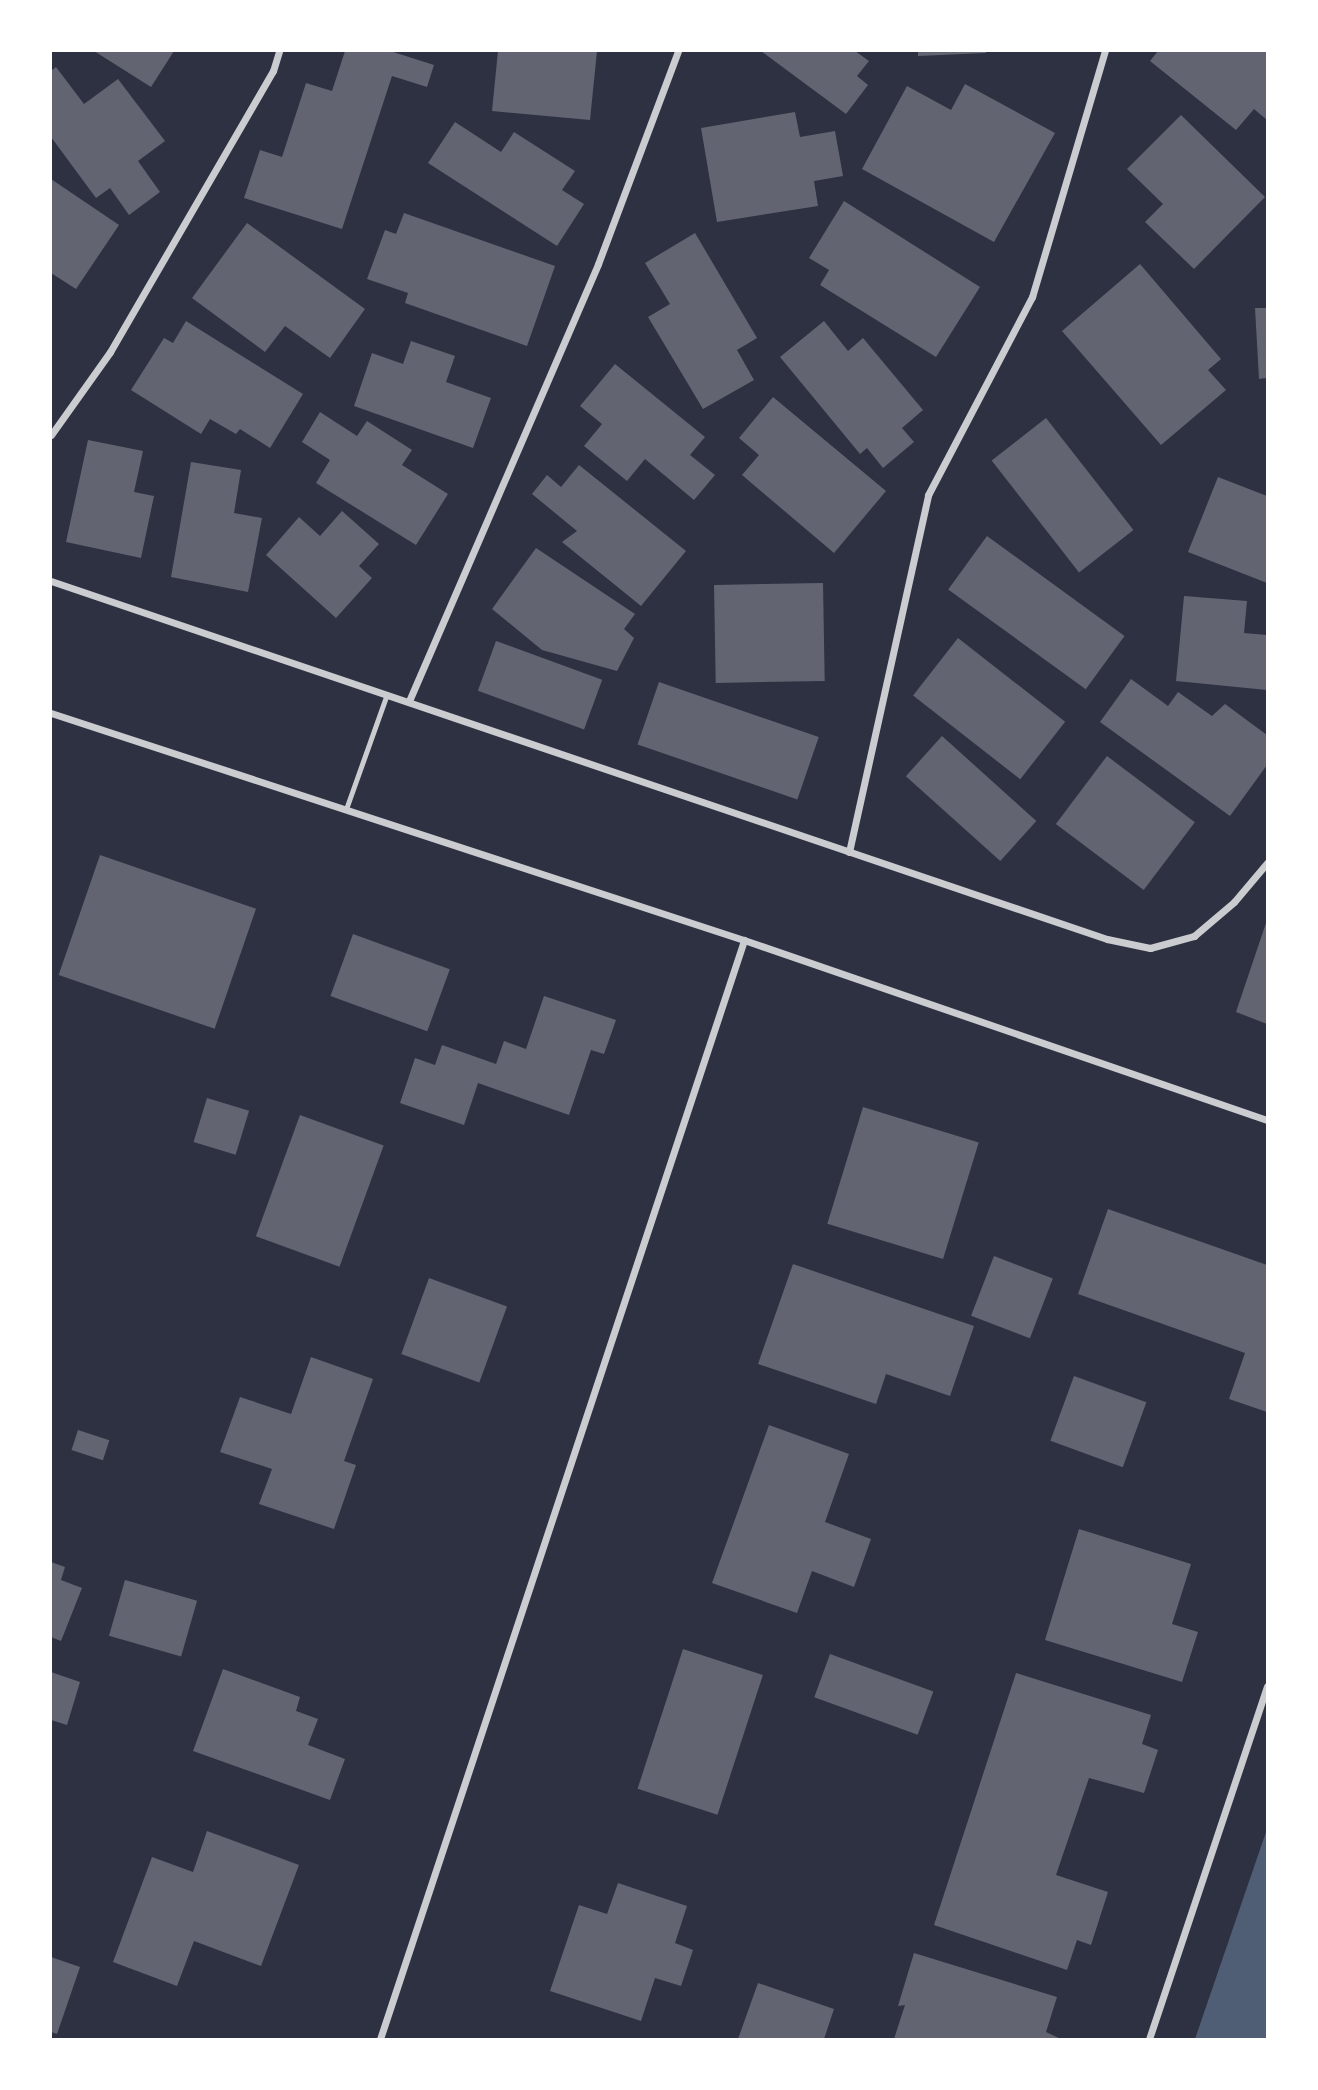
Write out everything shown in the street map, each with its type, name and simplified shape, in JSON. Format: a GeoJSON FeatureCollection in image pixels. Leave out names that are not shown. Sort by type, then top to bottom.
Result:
{"type":"FeatureCollection","features":[{"type":"Feature","properties":{"kind":"street"},"geometry":{"type":"LineString","coordinates":[[51,435],[110,352],[273,71],[278,51]]}},
{"type":"Feature","properties":{"kind":"street"},"geometry":{"type":"LineString","coordinates":[[409,701],[598,264],[678,51]]}},
{"type":"Feature","properties":{"kind":"street"},"geometry":{"type":"LineString","coordinates":[[849,852],[928,495],[1032,297],[1105,51]]}},
{"type":"Feature","properties":{"kind":"street"},"geometry":{"type":"LineString","coordinates":[[51,581],[1107,939],[1150,948],[1194,936],[1234,902],[1267,863]]}},
{"type":"Feature","properties":{"kind":"street"},"geometry":{"type":"LineString","coordinates":[[51,713],[744,940],[1267,1120]]}},
{"type":"Feature","properties":{"kind":"street"},"geometry":{"type":"LineString","coordinates":[[380,2039],[744,940]]}},
{"type":"Feature","properties":{"kind":"street"},"geometry":{"type":"LineString","coordinates":[[1149,2039],[1267,1686]]}},
{"type":"Feature","properties":{"kind":"lane"},"geometry":{"type":"LineString","coordinates":[[346,809],[387,694]]}},
{"type":"Feature","properties":{"kind":"water"},"geometry":{"type":"Polygon","coordinates":[[[1267,1829],[1267,2039],[1195,2039],[1267,1829]]]}},
{"type":"Feature","properties":{"kind":"building"},"geometry":{"type":"Polygon","coordinates":[[[94,51],[174,51],[151,87],[94,51]]]}},
{"type":"Feature","properties":{"kind":"building"},"geometry":{"type":"Polygon","coordinates":[[[345,51],[390,51],[434,65],[427,87],[392,76],[342,229],[244,198],[260,150],[282,157],[306,83],[332,91],[345,51]]]}},
{"type":"Feature","properties":{"kind":"building"},"geometry":{"type":"Polygon","coordinates":[[[498,51],[597,51],[590,120],[492,111],[498,51]]]}},
{"type":"Feature","properties":{"kind":"building"},"geometry":{"type":"Polygon","coordinates":[[[761,51],[855,51],[869,61],[857,76],[868,85],[846,114],[761,51]]]}},
{"type":"Feature","properties":{"kind":"building"},"geometry":{"type":"Polygon","coordinates":[[[918,51],[986,51],[986,53],[918,56],[918,51]]]}},
{"type":"Feature","properties":{"kind":"building"},"geometry":{"type":"Polygon","coordinates":[[[1158,51],[1267,51],[1267,120],[1254,109],[1236,130],[1150,61],[1158,51]]]}},
{"type":"Feature","properties":{"kind":"building"},"geometry":{"type":"Polygon","coordinates":[[[56,67],[84,104],[118,79],[165,141],[138,161],[160,192],[129,215],[110,188],[96,198],[51,137],[51,71],[56,67]]]}},
{"type":"Feature","properties":{"kind":"building"},"geometry":{"type":"Polygon","coordinates":[[[965,84],[1055,133],[994,242],[862,169],[907,86],[951,110],[965,84]]]}},
{"type":"Feature","properties":{"kind":"building"},"geometry":{"type":"Polygon","coordinates":[[[795,112],[800,137],[835,131],[843,176],[814,181],[818,206],[717,222],[701,128],[795,112]]]}},
{"type":"Feature","properties":{"kind":"building"},"geometry":{"type":"Polygon","coordinates":[[[1181,115],[1265,197],[1194,269],[1145,222],[1163,204],[1127,169],[1181,115]]]}},
{"type":"Feature","properties":{"kind":"building"},"geometry":{"type":"Polygon","coordinates":[[[455,122],[501,152],[514,132],[575,171],[562,190],[584,204],[557,246],[428,163],[455,122]]]}},
{"type":"Feature","properties":{"kind":"building"},"geometry":{"type":"Polygon","coordinates":[[[51,179],[119,225],[76,289],[51,273],[51,179]]]}},
{"type":"Feature","properties":{"kind":"building"},"geometry":{"type":"Polygon","coordinates":[[[844,201],[980,287],[936,357],[820,285],[829,270],[809,258],[844,201]]]}},
{"type":"Feature","properties":{"kind":"building"},"geometry":{"type":"Polygon","coordinates":[[[404,213],[555,266],[527,346],[405,303],[408,293],[367,279],[385,230],[396,234],[404,213]]]}},
{"type":"Feature","properties":{"kind":"building"},"geometry":{"type":"Polygon","coordinates":[[[247,223],[365,309],[330,358],[285,326],[265,352],[192,298],[247,223]]]}},
{"type":"Feature","properties":{"kind":"building"},"geometry":{"type":"Polygon","coordinates":[[[695,233],[757,338],[737,350],[754,380],[703,409],[648,317],[670,304],[645,263],[695,233]]]}},
{"type":"Feature","properties":{"kind":"building"},"geometry":{"type":"Polygon","coordinates":[[[1140,264],[1221,359],[1208,370],[1226,390],[1161,445],[1062,331],[1140,264]]]}},
{"type":"Feature","properties":{"kind":"building"},"geometry":{"type":"Polygon","coordinates":[[[1255,308],[1267,308],[1267,378],[1259,379],[1255,308]]]}},
{"type":"Feature","properties":{"kind":"building"},"geometry":{"type":"Polygon","coordinates":[[[186,321],[303,394],[270,448],[240,429],[236,434],[210,419],[201,434],[131,390],[164,338],[173,343],[186,321]]]}},
{"type":"Feature","properties":{"kind":"building"},"geometry":{"type":"Polygon","coordinates":[[[824,321],[848,351],[863,338],[923,410],[902,428],[914,442],[883,468],[867,448],[860,454],[780,357],[824,321]]]}},
{"type":"Feature","properties":{"kind":"building"},"geometry":{"type":"Polygon","coordinates":[[[411,341],[455,356],[446,382],[491,398],[473,448],[354,406],[372,353],[403,364],[411,341]]]}},
{"type":"Feature","properties":{"kind":"building"},"geometry":{"type":"Polygon","coordinates":[[[615,364],[705,437],[690,455],[715,475],[694,500],[645,459],[627,481],[584,446],[602,424],[580,406],[615,364]]]}},
{"type":"Feature","properties":{"kind":"building"},"geometry":{"type":"Polygon","coordinates":[[[773,397],[886,491],[834,553],[742,475],[759,455],[739,438],[773,397]]]}},
{"type":"Feature","properties":{"kind":"building"},"geometry":{"type":"Polygon","coordinates":[[[320,412],[357,436],[367,421],[412,450],[402,465],[448,494],[416,545],[316,483],[330,460],[302,442],[320,412]]]}},
{"type":"Feature","properties":{"kind":"building"},"geometry":{"type":"Polygon","coordinates":[[[1046,418],[1133,530],[1079,572],[992,460],[1046,418]]]}},
{"type":"Feature","properties":{"kind":"building"},"geometry":{"type":"Polygon","coordinates":[[[88,440],[143,451],[134,492],[154,496],[141,558],[66,542],[88,440]]]}},
{"type":"Feature","properties":{"kind":"building"},"geometry":{"type":"Polygon","coordinates":[[[191,462],[241,470],[234,513],[262,518],[248,592],[171,577],[191,462]]]}},
{"type":"Feature","properties":{"kind":"building"},"geometry":{"type":"Polygon","coordinates":[[[579,465],[686,551],[641,606],[562,542],[577,531],[532,494],[547,475],[561,487],[579,465]]]}},
{"type":"Feature","properties":{"kind":"building"},"geometry":{"type":"Polygon","coordinates":[[[1218,477],[1267,496],[1267,583],[1188,552],[1218,477]]]}},
{"type":"Feature","properties":{"kind":"building"},"geometry":{"type":"Polygon","coordinates":[[[342,511],[379,544],[359,566],[372,578],[336,618],[266,555],[299,517],[320,536],[342,511]]]}},
{"type":"Feature","properties":{"kind":"building"},"geometry":{"type":"Polygon","coordinates":[[[987,536],[1125,636],[1086,689],[948,589],[987,536]]]}},
{"type":"Feature","properties":{"kind":"building"},"geometry":{"type":"Polygon","coordinates":[[[536,548],[635,614],[624,629],[634,638],[617,671],[542,650],[492,609],[536,548]]]}},
{"type":"Feature","properties":{"kind":"building"},"geometry":{"type":"Polygon","coordinates":[[[823,583],[825,681],[716,683],[714,585],[823,583]]]}},
{"type":"Feature","properties":{"kind":"building"},"geometry":{"type":"Polygon","coordinates":[[[1184,596],[1247,601],[1244,633],[1267,635],[1267,690],[1176,681],[1184,596]]]}},
{"type":"Feature","properties":{"kind":"building"},"geometry":{"type":"Polygon","coordinates":[[[958,638],[1065,722],[1020,779],[913,696],[958,638]]]}},
{"type":"Feature","properties":{"kind":"building"},"geometry":{"type":"Polygon","coordinates":[[[496,641],[602,680],[584,729],[478,691],[496,641]]]}},
{"type":"Feature","properties":{"kind":"building"},"geometry":{"type":"Polygon","coordinates":[[[1131,679],[1168,706],[1178,692],[1212,716],[1225,704],[1267,735],[1267,765],[1230,816],[1100,722],[1131,679]]]}},
{"type":"Feature","properties":{"kind":"building"},"geometry":{"type":"Polygon","coordinates":[[[659,682],[819,737],[797,799],[638,744],[659,682]]]}},
{"type":"Feature","properties":{"kind":"building"},"geometry":{"type":"Polygon","coordinates":[[[942,736],[1036,821],[1000,861],[906,776],[942,736]]]}},
{"type":"Feature","properties":{"kind":"building"},"geometry":{"type":"Polygon","coordinates":[[[1107,756],[1195,822],[1144,890],[1056,824],[1107,756]]]}},
{"type":"Feature","properties":{"kind":"building"},"geometry":{"type":"Polygon","coordinates":[[[100,855],[256,909],[215,1029],[59,975],[100,855]]]}},
{"type":"Feature","properties":{"kind":"building"},"geometry":{"type":"Polygon","coordinates":[[[1267,920],[1267,1024],[1236,1012],[1267,920]]]}},
{"type":"Feature","properties":{"kind":"building"},"geometry":{"type":"Polygon","coordinates":[[[353,934],[450,969],[427,1031],[330,996],[353,934]]]}},
{"type":"Feature","properties":{"kind":"building"},"geometry":{"type":"Polygon","coordinates":[[[544,996],[616,1020],[604,1054],[591,1050],[569,1115],[478,1083],[464,1125],[400,1103],[415,1058],[435,1065],[442,1045],[496,1064],[504,1041],[526,1049],[544,996]]]}},
{"type":"Feature","properties":{"kind":"building"},"geometry":{"type":"Polygon","coordinates":[[[207,1098],[249,1111],[236,1155],[194,1142],[207,1098]]]}},
{"type":"Feature","properties":{"kind":"building"},"geometry":{"type":"Polygon","coordinates":[[[863,1107],[979,1142],[943,1259],[827,1224],[863,1107]]]}},
{"type":"Feature","properties":{"kind":"building"},"geometry":{"type":"Polygon","coordinates":[[[300,1115],[384,1145],[340,1267],[256,1236],[300,1115]]]}},
{"type":"Feature","properties":{"kind":"building"},"geometry":{"type":"Polygon","coordinates":[[[1108,1209],[1267,1265],[1267,1412],[1229,1399],[1245,1353],[1078,1294],[1108,1209]]]}},
{"type":"Feature","properties":{"kind":"building"},"geometry":{"type":"Polygon","coordinates":[[[994,1256],[1053,1279],[1030,1338],[971,1316],[994,1256]]]}},
{"type":"Feature","properties":{"kind":"building"},"geometry":{"type":"Polygon","coordinates":[[[793,1264],[974,1326],[950,1396],[886,1374],[876,1404],[758,1364],[793,1264]]]}},
{"type":"Feature","properties":{"kind":"building"},"geometry":{"type":"Polygon","coordinates":[[[429,1278],[507,1306],[479,1383],[401,1354],[429,1278]]]}},
{"type":"Feature","properties":{"kind":"building"},"geometry":{"type":"Polygon","coordinates":[[[311,1357],[373,1379],[344,1461],[356,1465],[334,1529],[259,1504],[272,1469],[220,1452],[240,1397],[291,1414],[311,1357]]]}},
{"type":"Feature","properties":{"kind":"building"},"geometry":{"type":"Polygon","coordinates":[[[1074,1376],[1146,1402],[1123,1467],[1050,1441],[1074,1376]]]}},
{"type":"Feature","properties":{"kind":"building"},"geometry":{"type":"Polygon","coordinates":[[[769,1425],[849,1454],[825,1522],[871,1539],[854,1587],[812,1571],[797,1613],[712,1583],[769,1425]]]}},
{"type":"Feature","properties":{"kind":"building"},"geometry":{"type":"Polygon","coordinates":[[[78,1430],[109,1440],[103,1460],[72,1450],[78,1430]]]}},
{"type":"Feature","properties":{"kind":"building"},"geometry":{"type":"Polygon","coordinates":[[[1079,1529],[1191,1564],[1172,1624],[1198,1632],[1182,1682],[1045,1640],[1079,1529]]]}},
{"type":"Feature","properties":{"kind":"building"},"geometry":{"type":"Polygon","coordinates":[[[51,1562],[65,1567],[61,1580],[82,1588],[61,1641],[51,1637],[51,1562]]]}},
{"type":"Feature","properties":{"kind":"building"},"geometry":{"type":"Polygon","coordinates":[[[125,1580],[197,1601],[181,1656],[109,1636],[125,1580]]]}},
{"type":"Feature","properties":{"kind":"building"},"geometry":{"type":"Polygon","coordinates":[[[683,1649],[763,1675],[717,1815],[638,1789],[683,1649]]]}},
{"type":"Feature","properties":{"kind":"building"},"geometry":{"type":"Polygon","coordinates":[[[830,1654],[933,1692],[918,1735],[814,1697],[830,1654]]]}},
{"type":"Feature","properties":{"kind":"building"},"geometry":{"type":"Polygon","coordinates":[[[223,1669],[300,1697],[296,1711],[318,1719],[308,1745],[345,1759],[330,1800],[193,1751],[223,1669]]]}},
{"type":"Feature","properties":{"kind":"building"},"geometry":{"type":"Polygon","coordinates":[[[51,1672],[80,1682],[67,1725],[51,1720],[51,1672]]]}},
{"type":"Feature","properties":{"kind":"building"},"geometry":{"type":"Polygon","coordinates":[[[1016,1673],[1151,1715],[1142,1744],[1158,1750],[1144,1793],[1089,1778],[1056,1875],[1108,1892],[1091,1945],[1077,1940],[1067,1970],[934,1925],[1016,1673]]]}},
{"type":"Feature","properties":{"kind":"building"},"geometry":{"type":"Polygon","coordinates":[[[207,1831],[299,1865],[261,1966],[194,1941],[177,1986],[113,1962],[152,1857],[193,1872],[207,1831]]]}},
{"type":"Feature","properties":{"kind":"building"},"geometry":{"type":"Polygon","coordinates":[[[618,1883],[687,1906],[675,1943],[693,1950],[681,1986],[655,1978],[641,2021],[550,1991],[579,1905],[607,1914],[618,1883]]]}},
{"type":"Feature","properties":{"kind":"building"},"geometry":{"type":"Polygon","coordinates":[[[914,1953],[1057,1997],[1046,2032],[1061,2039],[894,2039],[905,2005],[898,2006],[914,1953]]]}},
{"type":"Feature","properties":{"kind":"building"},"geometry":{"type":"Polygon","coordinates":[[[51,1957],[80,1967],[57,2034],[51,2032],[51,1957]]]}},
{"type":"Feature","properties":{"kind":"building"},"geometry":{"type":"Polygon","coordinates":[[[758,1983],[834,2009],[824,2039],[738,2039],[758,1983]]]}}]}
